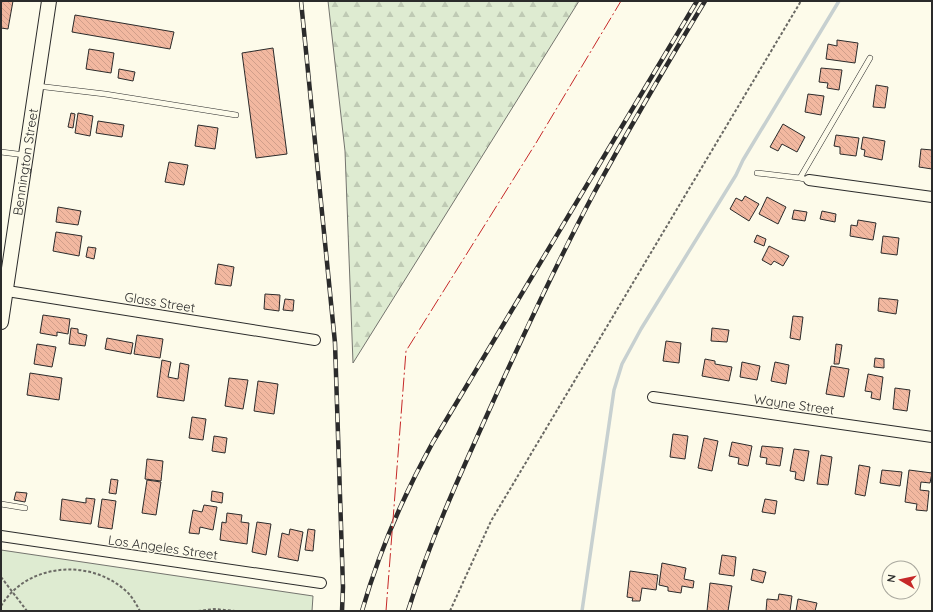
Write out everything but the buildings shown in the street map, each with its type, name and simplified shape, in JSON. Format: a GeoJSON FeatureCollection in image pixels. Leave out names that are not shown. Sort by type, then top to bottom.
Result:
{"type":"FeatureCollection","features":[{"type":"Feature","properties":{"kind":"street","name":"Bennington Street"},"geometry":{"type":"LineString","coordinates":[[1,322],[3,290],[26,156],[49,1]]}},
{"type":"Feature","properties":{"kind":"street"},"geometry":{"type":"LineString","coordinates":[[805,179],[932,197]]}},
{"type":"Feature","properties":{"kind":"street","name":"Glass Street"},"geometry":{"type":"LineString","coordinates":[[3,290],[315,340]]}},
{"type":"Feature","properties":{"kind":"street","name":"Wayne Street"},"geometry":{"type":"LineString","coordinates":[[653,397],[932,437]]}},
{"type":"Feature","properties":{"kind":"street","name":"Los Angeles Street"},"geometry":{"type":"LineString","coordinates":[[1,536],[321,583]]}},
{"type":"Feature","properties":{"kind":"lane"},"geometry":{"type":"LineString","coordinates":[[757,173],[805,179],[870,58]]}},
{"type":"Feature","properties":{"kind":"lane"},"geometry":{"type":"LineString","coordinates":[[36,86],[105,94],[236,116]]}},
{"type":"Feature","properties":{"kind":"lane"},"geometry":{"type":"LineString","coordinates":[[1,152],[26,156]]}},
{"type":"Feature","properties":{"kind":"lane"},"geometry":{"type":"LineString","coordinates":[[1,504],[25,508]]}},
{"type":"Feature","properties":{"kind":"path"},"geometry":{"type":"LineString","coordinates":[[450,611],[491,521],[802,1]]}},
{"type":"Feature","properties":{"kind":"path"},"geometry":{"type":"LineString","coordinates":[[1,606],[12,592],[28,581],[49,571],[66,569],[85,570],[108,578],[126,591],[140,611]]}},
{"type":"Feature","properties":{"kind":"path"},"geometry":{"type":"LineString","coordinates":[[1,577],[27,611]]}},
{"type":"Feature","properties":{"kind":"path"},"geometry":{"type":"LineString","coordinates":[[198,611],[214,609],[235,611]]}},
{"type":"Feature","properties":{"kind":"green space"},"geometry":{"type":"Polygon","coordinates":[[[328,1],[579,1],[353,363],[345,151],[328,1]]]}},
{"type":"Feature","properties":{"kind":"green space"},"geometry":{"type":"Polygon","coordinates":[[[1,550],[313,596],[312,611],[1,611],[1,550]]]}},
{"type":"Feature","properties":{"kind":"waterway"},"geometry":{"type":"LineString","coordinates":[[582,611],[614,390],[622,364],[641,329],[736,175],[743,160],[839,1]]}},
{"type":"Feature","properties":{"kind":"railway"},"geometry":{"type":"LineString","coordinates":[[301,1],[335,343],[343,587],[342,611]]}},
{"type":"Feature","properties":{"kind":"railway"},"geometry":{"type":"LineString","coordinates":[[362,611],[384,546],[422,462],[697,1]]}},
{"type":"Feature","properties":{"kind":"railway"},"geometry":{"type":"LineString","coordinates":[[408,611],[425,561],[455,487],[552,276],[594,193],[621,144],[705,1]]}},
{"type":"Feature","properties":{"kind":"power"},"geometry":{"type":"LineString","coordinates":[[386,611],[406,351],[536,143],[621,1]]}}]}
